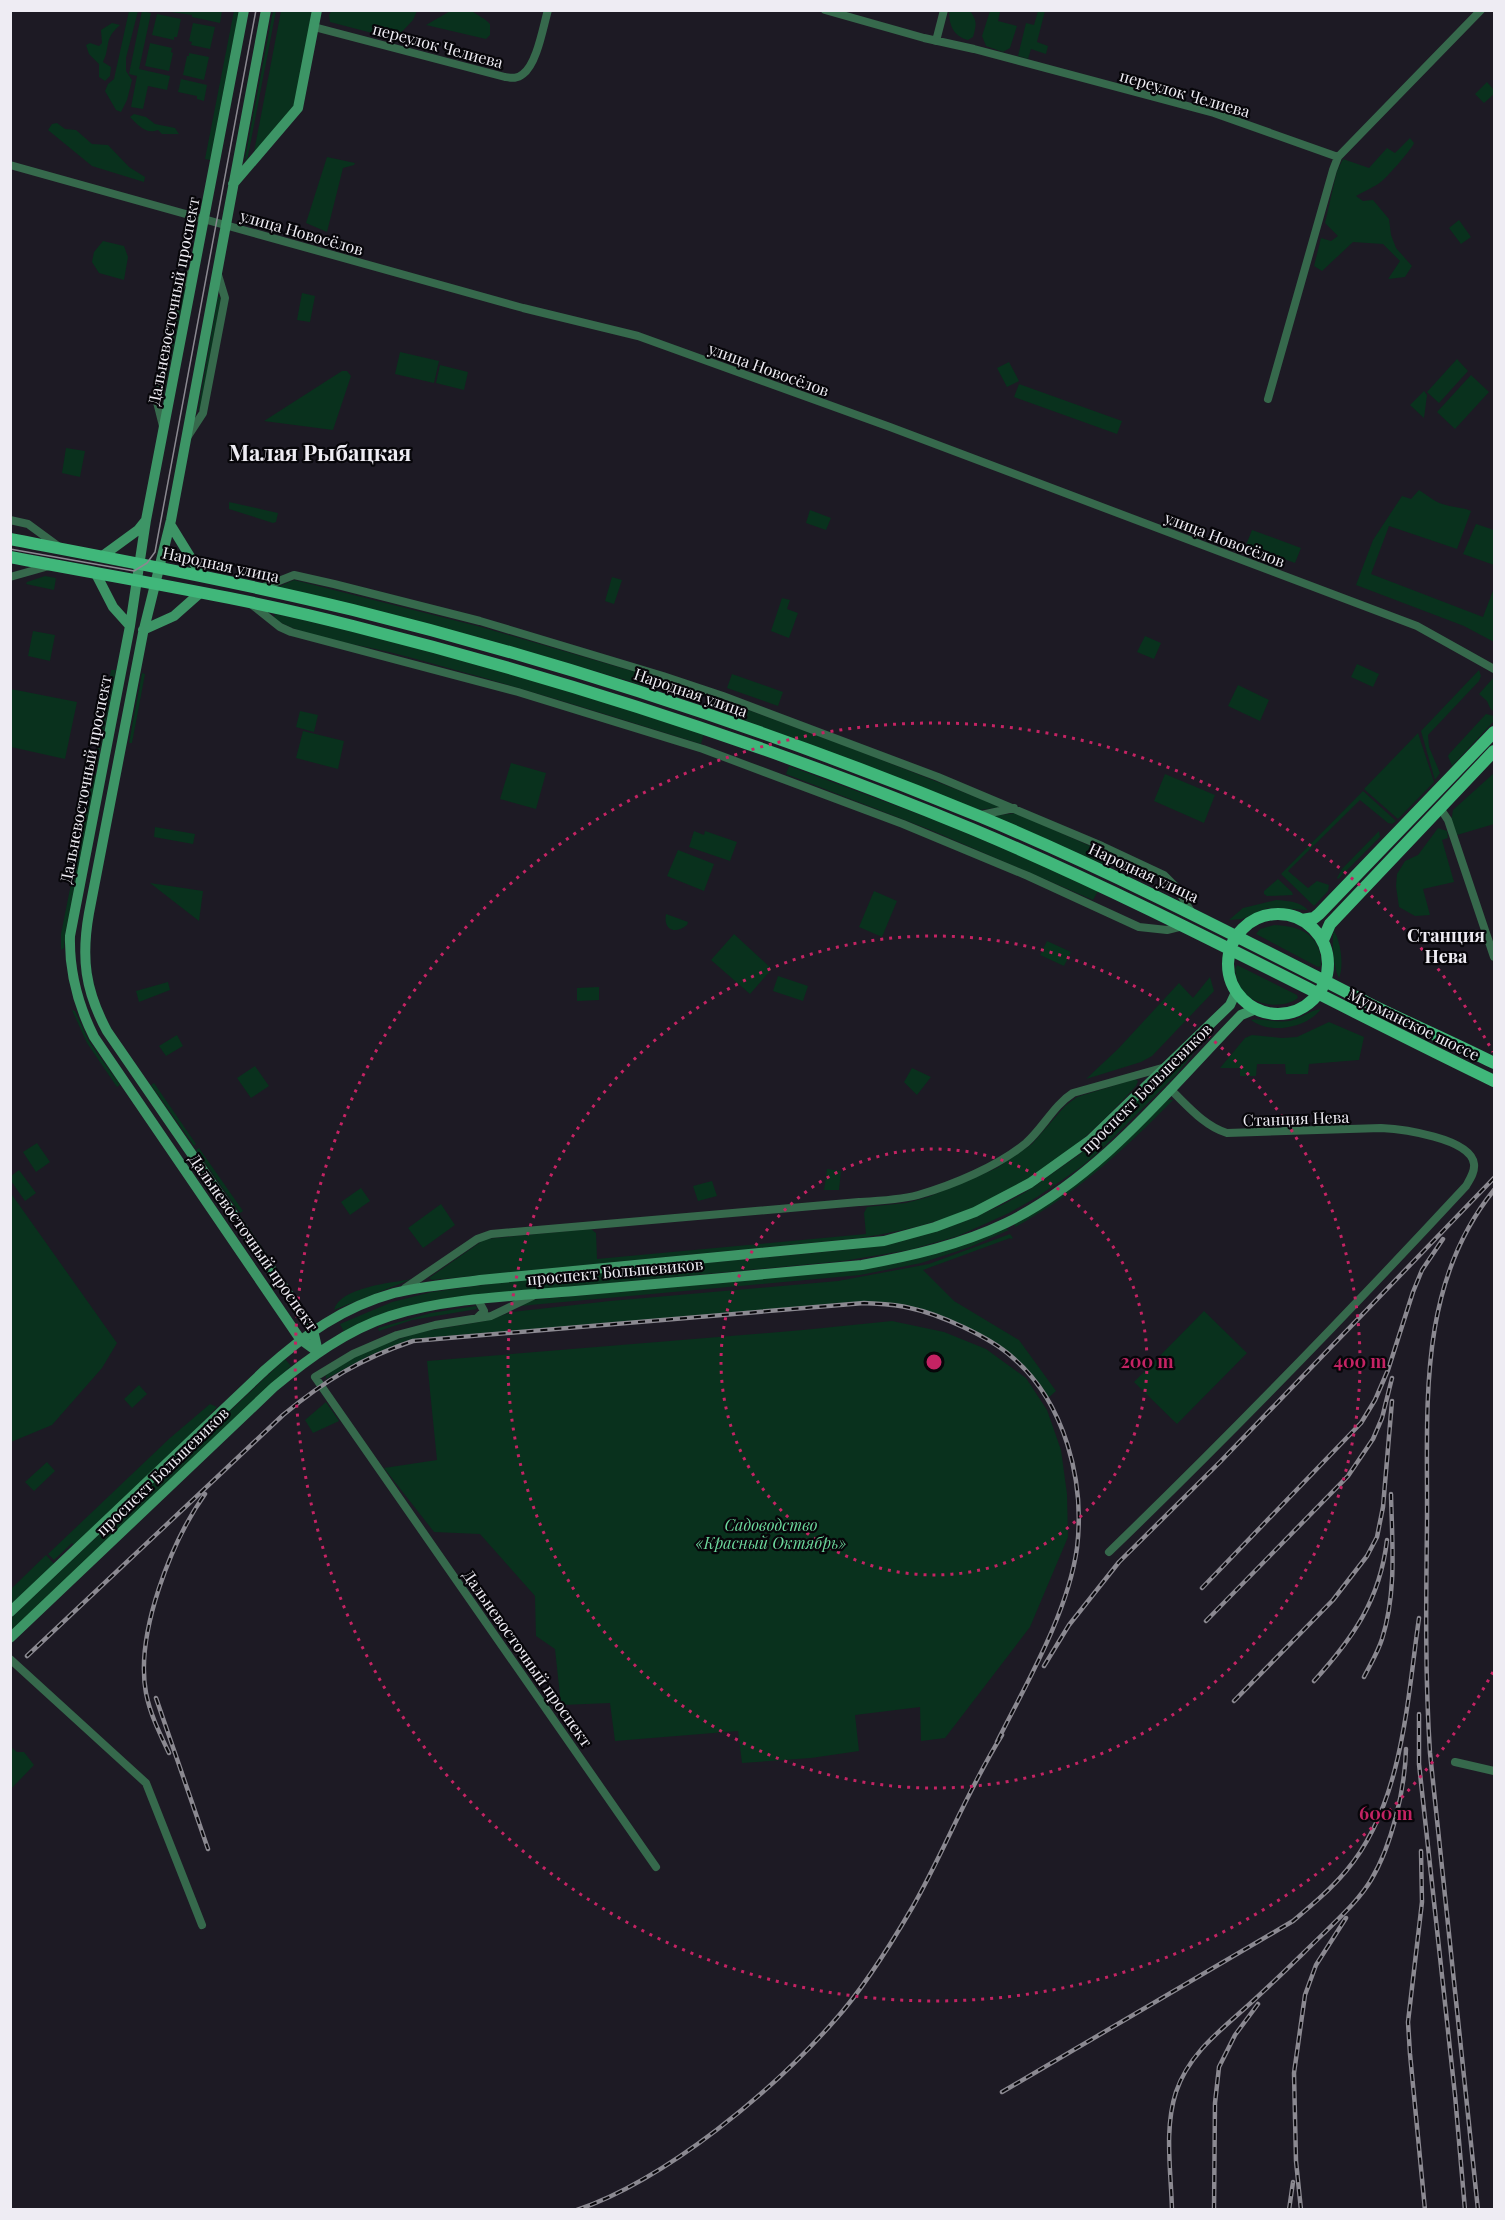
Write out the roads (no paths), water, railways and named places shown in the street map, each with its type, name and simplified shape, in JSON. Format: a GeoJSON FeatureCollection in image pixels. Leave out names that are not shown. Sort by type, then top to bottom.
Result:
{"type":"FeatureCollection","features":[{"type":"Feature","properties":{"kind":"main road","name":"Дальневосточный проспект"},"geometry":{"type":"LineString","coordinates":[[244,10],[146,520],[130,627],[70,936],[70,965],[85,1019],[94,1037],[300,1339],[318,1352]]}},
{"type":"Feature","properties":{"kind":"main road","name":"Дальневосточный проспект"},"geometry":{"type":"LineString","coordinates":[[266,10],[170,524],[143,630],[85,938],[85,964],[97,1013],[107,1031],[313,1330],[318,1352]]}},
{"type":"Feature","properties":{"kind":"main road","name":"Дальневосточный проспект"},"geometry":{"type":"LineString","coordinates":[[233,184],[298,108],[316,10]]}},
{"type":"Feature","properties":{"kind":"main road"},"geometry":{"type":"LineString","coordinates":[[101,556],[138,530],[146,520]]}},
{"type":"Feature","properties":{"kind":"main road"},"geometry":{"type":"LineString","coordinates":[[170,524],[202,576]]}},
{"type":"Feature","properties":{"kind":"main road","name":"Народная улица"},"geometry":{"type":"LineString","coordinates":[[10,539],[260,588],[494,648],[644,692],[863,771],[978,816],[1192,913],[1326,981]]}},
{"type":"Feature","properties":{"kind":"main road","name":"Народная улица"},"geometry":{"type":"LineString","coordinates":[[10,557],[200,593],[351,625],[489,662],[710,729],[857,784],[1039,858],[1184,926],[1318,995]]}},
{"type":"Feature","properties":{"kind":"main road"},"geometry":{"type":"LineString","coordinates":[[96,574],[113,607],[130,627]]}},
{"type":"Feature","properties":{"kind":"main road"},"geometry":{"type":"LineString","coordinates":[[143,630],[174,616],[200,593]]}},
{"type":"Feature","properties":{"kind":"main road"},"geometry":{"type":"LineString","coordinates":[[1302,920],[1323,940],[1328,957],[1326,981],[1318,995],[1300,1010],[1289,1014],[1279,1014],[1256,1009],[1236,992],[1229,973],[1230,950],[1237,936],[1255,920],[1270,915],[1287,915],[1308,920],[1319,914],[1494,732]]}},
{"type":"Feature","properties":{"kind":"main road"},"geometry":{"type":"LineString","coordinates":[[1323,940],[1330,924],[1494,751]]}},
{"type":"Feature","properties":{"kind":"main road","name":"Мурманское шоссе"},"geometry":{"type":"LineString","coordinates":[[1326,981],[1494,1063]]}},
{"type":"Feature","properties":{"kind":"main road","name":"проспект Большевиков"},"geometry":{"type":"LineString","coordinates":[[10,1612],[237,1396],[300,1339],[334,1317],[396,1293],[480,1280],[875,1242],[935,1227],[999,1201],[1063,1161],[1090,1140],[1230,1005],[1236,992]]}},
{"type":"Feature","properties":{"kind":"main road","name":"Мурманское шоссе"},"geometry":{"type":"LineString","coordinates":[[1318,995],[1494,1081]]}},
{"type":"Feature","properties":{"kind":"main road","name":"проспект Большевиков"},"geometry":{"type":"LineString","coordinates":[[10,1638],[274,1387],[318,1352],[369,1325],[431,1306],[535,1294],[861,1265],[909,1256],[952,1244],[1007,1222],[1065,1187],[1097,1162],[1241,1015],[1256,1009]]}},
{"type":"Feature","properties":{"kind":"street","name":"переулок Челиева"},"geometry":{"type":"LineString","coordinates":[[314,27],[515,78],[522,76],[532,62],[548,10]]}},
{"type":"Feature","properties":{"kind":"street","name":"переулок Челиева"},"geometry":{"type":"LineString","coordinates":[[825,10],[1214,113],[1338,157]]}},
{"type":"Feature","properties":{"kind":"street"},"geometry":{"type":"LineString","coordinates":[[936,41],[944,10]]}},
{"type":"Feature","properties":{"kind":"street"},"geometry":{"type":"LineString","coordinates":[[1268,399],[1338,157],[1481,10]]}},
{"type":"Feature","properties":{"kind":"street","name":"улица Новосёлов"},"geometry":{"type":"LineString","coordinates":[[10,165],[658,343],[880,423],[1417,626],[1494,669]]}},
{"type":"Feature","properties":{"kind":"street"},"geometry":{"type":"LineString","coordinates":[[10,520],[28,524],[62,549]]}},
{"type":"Feature","properties":{"kind":"street"},"geometry":{"type":"LineString","coordinates":[[10,578],[51,565]]}},
{"type":"Feature","properties":{"kind":"street"},"geometry":{"type":"LineString","coordinates":[[260,588],[294,575],[480,621],[723,696],[845,740],[1015,808],[1164,875],[1176,887],[1192,913]]}},
{"type":"Feature","properties":{"kind":"street"},"geometry":{"type":"LineString","coordinates":[[250,603],[280,627],[291,632],[559,704],[733,760],[903,824],[1028,876],[1139,927],[1167,930],[1184,926]]}},
{"type":"Feature","properties":{"kind":"street"},"geometry":{"type":"LineString","coordinates":[[978,816],[1015,808]]}},
{"type":"Feature","properties":{"kind":"street"},"geometry":{"type":"LineString","coordinates":[[1440,808],[1448,820],[1494,957]]}},
{"type":"Feature","properties":{"kind":"street"},"geometry":{"type":"LineString","coordinates":[[396,1293],[412,1285],[477,1239],[491,1234],[918,1195],[979,1172],[1012,1153],[1034,1135],[1062,1102],[1073,1093],[1167,1067]]}},
{"type":"Feature","properties":{"kind":"street","name":"Станция Нева"},"geometry":{"type":"LineString","coordinates":[[1109,1552],[1184,1481],[1377,1281],[1466,1186],[1472,1177],[1474,1165],[1472,1157],[1466,1151],[1445,1140],[1404,1129],[1227,1133],[1216,1130],[1170,1089]]}},
{"type":"Feature","properties":{"kind":"street"},"geometry":{"type":"LineString","coordinates":[[476,1319],[491,1316],[535,1294]]}},
{"type":"Feature","properties":{"kind":"street"},"geometry":{"type":"LineString","coordinates":[[476,1319],[484,1311],[478,1300]]}},
{"type":"Feature","properties":{"kind":"street","name":"Дальневосточный проспект"},"geometry":{"type":"LineString","coordinates":[[476,1319],[435,1325],[397,1335],[353,1354],[315,1377],[656,1867]]}},
{"type":"Feature","properties":{"kind":"street"},"geometry":{"type":"LineString","coordinates":[[10,1659],[146,1784],[202,1925]]}},
{"type":"Feature","properties":{"kind":"street"},"geometry":{"type":"LineString","coordinates":[[1455,1762],[1494,1771]]}},
{"type":"Feature","properties":{"kind":"tram line"},"geometry":{"type":"LineString","coordinates":[[10,549],[134,571],[147,563],[155,552],[256,10]]}},
{"type":"Feature","properties":{"kind":"railway"},"geometry":{"type":"LineString","coordinates":[[1044,1666],[1069,1625],[1119,1562],[1220,1462],[1494,1178]]}},
{"type":"Feature","properties":{"kind":"railway"},"geometry":{"type":"LineString","coordinates":[[1478,2210],[1430,1753],[1426,1639],[1427,1437],[1428,1393],[1439,1308],[1451,1267],[1469,1227],[1494,1190]]}},
{"type":"Feature","properties":{"kind":"railway"},"geometry":{"type":"LineString","coordinates":[[1202,1588],[1361,1423],[1375,1400],[1388,1370],[1422,1270],[1443,1239]]}},
{"type":"Feature","properties":{"kind":"railway"},"geometry":{"type":"LineString","coordinates":[[27,1656],[283,1415],[313,1391],[344,1372],[394,1348],[413,1341],[864,1303],[887,1304],[922,1311],[949,1321],[978,1334],[1012,1357],[1046,1396],[1058,1420],[1074,1470],[1079,1522],[1077,1548],[1065,1598],[1033,1672],[997,1742]]}},
{"type":"Feature","properties":{"kind":"railway"},"geometry":{"type":"LineString","coordinates":[[1206,1621],[1348,1476],[1373,1439],[1382,1418],[1392,1378]]}},
{"type":"Feature","properties":{"kind":"railway"},"geometry":{"type":"LineString","coordinates":[[1234,1701],[1333,1600],[1367,1556],[1377,1537],[1383,1507],[1392,1401]]}},
{"type":"Feature","properties":{"kind":"railway"},"geometry":{"type":"LineString","coordinates":[[169,1753],[146,1693],[144,1669],[146,1644],[151,1617],[168,1563],[192,1514],[205,1494]]}},
{"type":"Feature","properties":{"kind":"railway"},"geometry":{"type":"LineString","coordinates":[[1364,1677],[1380,1644],[1390,1603],[1392,1585],[1391,1494]]}},
{"type":"Feature","properties":{"kind":"railway"},"geometry":{"type":"LineString","coordinates":[[1314,1681],[1341,1649],[1371,1600],[1378,1581],[1387,1540]]}},
{"type":"Feature","properties":{"kind":"railway"},"geometry":{"type":"LineString","coordinates":[[1002,2092],[1293,1921],[1340,1878],[1365,1844],[1380,1815],[1391,1783],[1406,1717],[1419,1618]]}},
{"type":"Feature","properties":{"kind":"railway"},"geometry":{"type":"LineString","coordinates":[[156,1698],[208,1849]]}},
{"type":"Feature","properties":{"kind":"railway"},"geometry":{"type":"LineString","coordinates":[[1419,1714],[1419,1764],[1455,2095],[1465,2210]]}},
{"type":"Feature","properties":{"kind":"railway"},"geometry":{"type":"LineString","coordinates":[[577,2210],[611,2196],[647,2177],[716,2130],[781,2075],[835,2020],[876,1966],[912,1908],[989,1756],[1002,1735]]}},
{"type":"Feature","properties":{"kind":"railway"},"geometry":{"type":"LineString","coordinates":[[1172,2210],[1169,2135],[1172,2106],[1181,2079],[1204,2046],[1323,1934],[1349,1908],[1371,1880],[1385,1850],[1396,1816],[1406,1749]]}},
{"type":"Feature","properties":{"kind":"railway"},"geometry":{"type":"LineString","coordinates":[[1421,1851],[1422,1902],[1408,2022],[1425,2210]]}},
{"type":"Feature","properties":{"kind":"railway"},"geometry":{"type":"LineString","coordinates":[[1301,2210],[1296,2161],[1294,2073],[1305,1995],[1316,1965],[1346,1918]]}},
{"type":"Feature","properties":{"kind":"railway"},"geometry":{"type":"LineString","coordinates":[[1214,2210],[1215,2103],[1219,2067],[1235,2035],[1258,2004]]}},
{"type":"Feature","properties":{"kind":"railway"},"geometry":{"type":"LineString","coordinates":[[1289,2210],[1293,2182]]}},
{"type":"Feature","properties":{"kind":"district","name":"Малая Рыбацкая"},"geometry":{"type":"Point","coordinates":[320,452]}},
{"type":"Feature","properties":{"kind":"district","name":"Станция Нева"},"geometry":{"type":"Point","coordinates":[1446,945]}},
{"type":"Feature","properties":{"kind":"park label","name":"Садоводство «Красный Октябрь»"},"geometry":{"type":"Point","coordinates":[771,1533]}}]}
